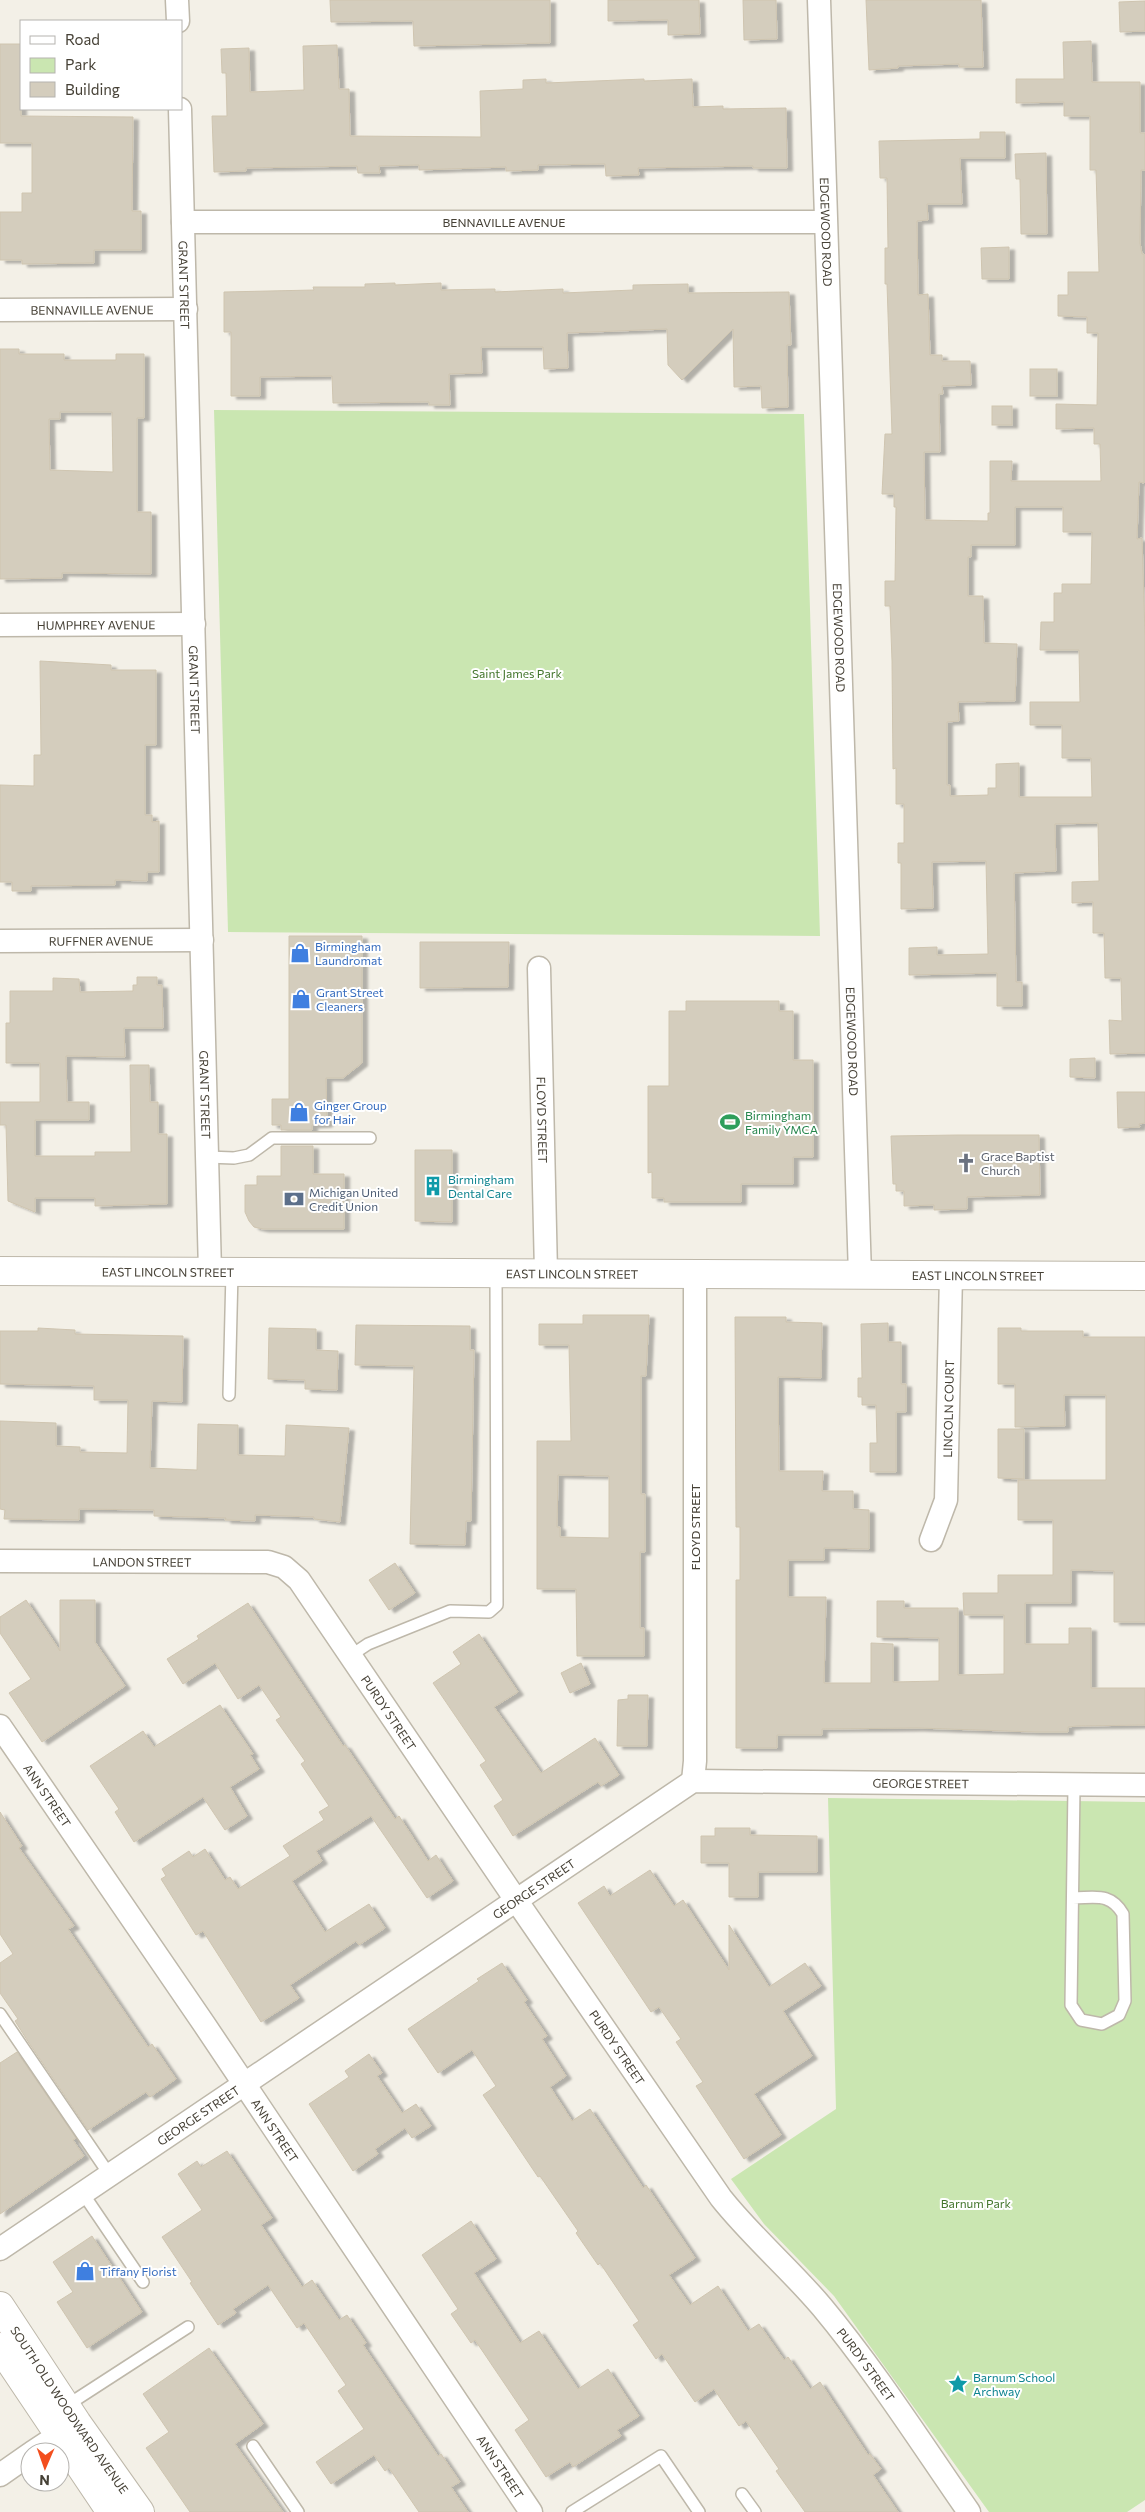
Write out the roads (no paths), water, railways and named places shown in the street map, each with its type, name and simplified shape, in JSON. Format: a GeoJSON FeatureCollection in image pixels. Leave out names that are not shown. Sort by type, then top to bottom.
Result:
{"type":"FeatureCollection","features":[{"type":"Feature","properties":{"kind":"street"},"geometry":{"type":"LineString","coordinates":[[177,0],[178,20]]}},
{"type":"Feature","properties":{"kind":"street","name":"EDGEWOOD ROAD"},"geometry":{"type":"LineString","coordinates":[[819,0],[860,1275]]}},
{"type":"Feature","properties":{"kind":"street","name":"GRANT STREET"},"geometry":{"type":"LineString","coordinates":[[180,110],[207,1157],[221,1272]]}},
{"type":"Feature","properties":{"kind":"street","name":"BENNAVILLE AVENUE"},"geometry":{"type":"LineString","coordinates":[[183,222],[825,222]]}},
{"type":"Feature","properties":{"kind":"street","name":"BENNAVILLE AVENUE"},"geometry":{"type":"LineString","coordinates":[[0,310],[186,309]]}},
{"type":"Feature","properties":{"kind":"street","name":"HUMPHREY AVENUE"},"geometry":{"type":"LineString","coordinates":[[0,625],[194,624]]}},
{"type":"Feature","properties":{"kind":"street","name":"RUFFNER AVENUE"},"geometry":{"type":"LineString","coordinates":[[0,941],[202,940]]}},
{"type":"Feature","properties":{"kind":"street","name":"FLOYD STREET"},"geometry":{"type":"LineString","coordinates":[[539,968],[546,1273]]}},
{"type":"Feature","properties":{"kind":"street","name":"EAST LINCOLN STREET"},"geometry":{"type":"LineString","coordinates":[[0,1271],[1145,1276]]}},
{"type":"Feature","properties":{"kind":"street","name":"FLOYD STREET"},"geometry":{"type":"LineString","coordinates":[[692,1781],[695,1761],[695,1274]]}},
{"type":"Feature","properties":{"kind":"street","name":"LINCOLN COURT"},"geometry":{"type":"LineString","coordinates":[[931,1540],[946,1500],[951,1274]]}},
{"type":"Feature","properties":{"kind":"street","name":"LANDON STREET"},"geometry":{"type":"LineString","coordinates":[[0,1561],[253,1561],[284,1567]]}},
{"type":"Feature","properties":{"kind":"street","name":"PURDY STREET"},"geometry":{"type":"LineString","coordinates":[[284,1567],[299,1580],[721,2198],[743,2226],[820,2305],[851,2343],[969,2512]]}},
{"type":"Feature","properties":{"kind":"street","name":"ANN STREET"},"geometry":{"type":"LineString","coordinates":[[0,1726],[244,2083],[531,2512]]}},
{"type":"Feature","properties":{"kind":"street","name":"GEORGE STREET"},"geometry":{"type":"LineString","coordinates":[[0,2249],[692,1781],[1074,1786],[1145,1785]]}},
{"type":"Feature","properties":{"kind":"street","name":"SOUTH OLD WOODWARD AVENUE"},"geometry":{"type":"LineString","coordinates":[[0,2306],[67,2421],[111,2512]]}},
{"type":"Feature","properties":{"kind":"street","name":"SOUTH OLD WOODWARD AVENUE"},"geometry":{"type":"LineString","coordinates":[[0,2347],[67,2421],[140,2512]]}},
{"type":"Feature","properties":{"kind":"street"},"geometry":{"type":"LineString","coordinates":[[43,2442],[67,2421]]}},
{"type":"Feature","properties":{"kind":"street"},"geometry":{"type":"LineString","coordinates":[[0,2475],[20,2461]]}},
{"type":"Feature","properties":{"kind":"lane"},"geometry":{"type":"LineString","coordinates":[[207,1157],[234,1158],[249,1155],[272,1138],[370,1138]]}},
{"type":"Feature","properties":{"kind":"lane"},"geometry":{"type":"LineString","coordinates":[[221,1272],[229,1395]]}},
{"type":"Feature","properties":{"kind":"lane"},"geometry":{"type":"LineString","coordinates":[[350,1656],[368,1644],[450,1611],[489,1612],[496,1604],[496,1273]]}},
{"type":"Feature","properties":{"kind":"lane"},"geometry":{"type":"LineString","coordinates":[[1072,1898],[1108,1898],[1116,1903],[1123,1914],[1125,2001],[1119,2015],[1102,2024],[1081,2020],[1071,2005],[1072,1898],[1074,1786]]}},
{"type":"Feature","properties":{"kind":"lane"},"geometry":{"type":"LineString","coordinates":[[0,2014],[109,2174]]}},
{"type":"Feature","properties":{"kind":"lane"},"geometry":{"type":"LineString","coordinates":[[82,2192],[143,2282]]}},
{"type":"Feature","properties":{"kind":"lane"},"geometry":{"type":"LineString","coordinates":[[67,2421],[188,2327]]}},
{"type":"Feature","properties":{"kind":"lane"},"geometry":{"type":"LineString","coordinates":[[253,2446],[298,2512]]}},
{"type":"Feature","properties":{"kind":"lane"},"geometry":{"type":"LineString","coordinates":[[572,2512],[661,2456],[699,2512]]}},
{"type":"Feature","properties":{"kind":"lane"},"geometry":{"type":"LineString","coordinates":[[742,2494],[755,2512]]}},
{"type":"Feature","properties":{"kind":"place","name":"Birmingham Laundromat"},"geometry":{"type":"Point","coordinates":[300,953]}},
{"type":"Feature","properties":{"kind":"place","name":"Grant Street Cleaners"},"geometry":{"type":"Point","coordinates":[301,999]}},
{"type":"Feature","properties":{"kind":"place","name":"Ginger Group for Hair"},"geometry":{"type":"Point","coordinates":[299,1112]}},
{"type":"Feature","properties":{"kind":"place","name":"Birmingham Family YMCA"},"geometry":{"type":"Point","coordinates":[730,1122]}},
{"type":"Feature","properties":{"kind":"place","name":"Grace Baptist Church"},"geometry":{"type":"Point","coordinates":[966,1163]}},
{"type":"Feature","properties":{"kind":"place","name":"Birmingham Dental Care"},"geometry":{"type":"Point","coordinates":[433,1186]}},
{"type":"Feature","properties":{"kind":"place","name":"Michigan United Credit Union"},"geometry":{"type":"Point","coordinates":[294,1199]}},
{"type":"Feature","properties":{"kind":"place","name":"Tiffany Florist"},"geometry":{"type":"Point","coordinates":[85,2271]}},
{"type":"Feature","properties":{"kind":"place","name":"Barnum School Archway"},"geometry":{"type":"Point","coordinates":[958,2384]}},
{"type":"Feature","properties":{"kind":"park label","name":"Saint James Park"},"geometry":{"type":"Point","coordinates":[517,673]}},
{"type":"Feature","properties":{"kind":"park label","name":"Barnum Park"},"geometry":{"type":"Point","coordinates":[976,2203]}}]}
